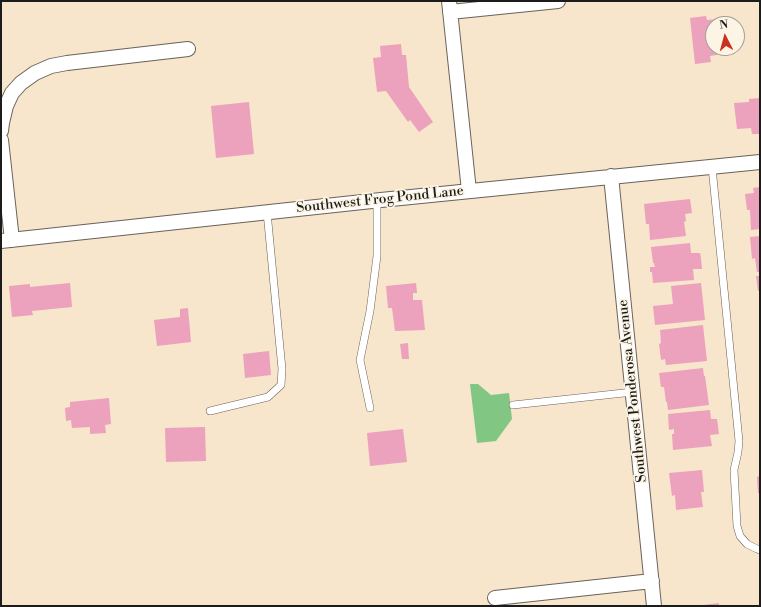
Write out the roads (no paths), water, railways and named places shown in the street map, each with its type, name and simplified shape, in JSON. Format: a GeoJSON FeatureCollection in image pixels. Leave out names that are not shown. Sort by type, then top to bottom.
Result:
{"type":"FeatureCollection","features":[{"type":"Feature","properties":{"kind":"street"},"geometry":{"type":"LineString","coordinates":[[469,191],[450,7],[558,1]]}},
{"type":"Feature","properties":{"kind":"street"},"geometry":{"type":"LineString","coordinates":[[1,131],[6,106],[12,93],[21,83],[52,66],[188,49]]}},
{"type":"Feature","properties":{"kind":"street"},"geometry":{"type":"LineString","coordinates":[[1,140],[6,240]]}},
{"type":"Feature","properties":{"kind":"street","name":"Southwest Frog Pond Lane"},"geometry":{"type":"LineString","coordinates":[[6,240],[377,200],[760,162]]}},
{"type":"Feature","properties":{"kind":"street","name":"Southwest Ponderosa Avenue"},"geometry":{"type":"LineString","coordinates":[[611,176],[654,606]]}},
{"type":"Feature","properties":{"kind":"street"},"geometry":{"type":"LineString","coordinates":[[495,598],[652,581]]}},
{"type":"Feature","properties":{"kind":"lane"},"geometry":{"type":"LineString","coordinates":[[712,166],[740,441],[734,470],[737,526],[740,536],[746,544],[760,550]]}},
{"type":"Feature","properties":{"kind":"lane"},"geometry":{"type":"LineString","coordinates":[[370,408],[360,360],[370,311],[377,256],[377,200]]}},
{"type":"Feature","properties":{"kind":"lane"},"geometry":{"type":"LineString","coordinates":[[210,411],[268,397],[281,385],[282,369],[267,212]]}},
{"type":"Feature","properties":{"kind":"lane"},"geometry":{"type":"LineString","coordinates":[[513,405],[633,392]]}}]}
